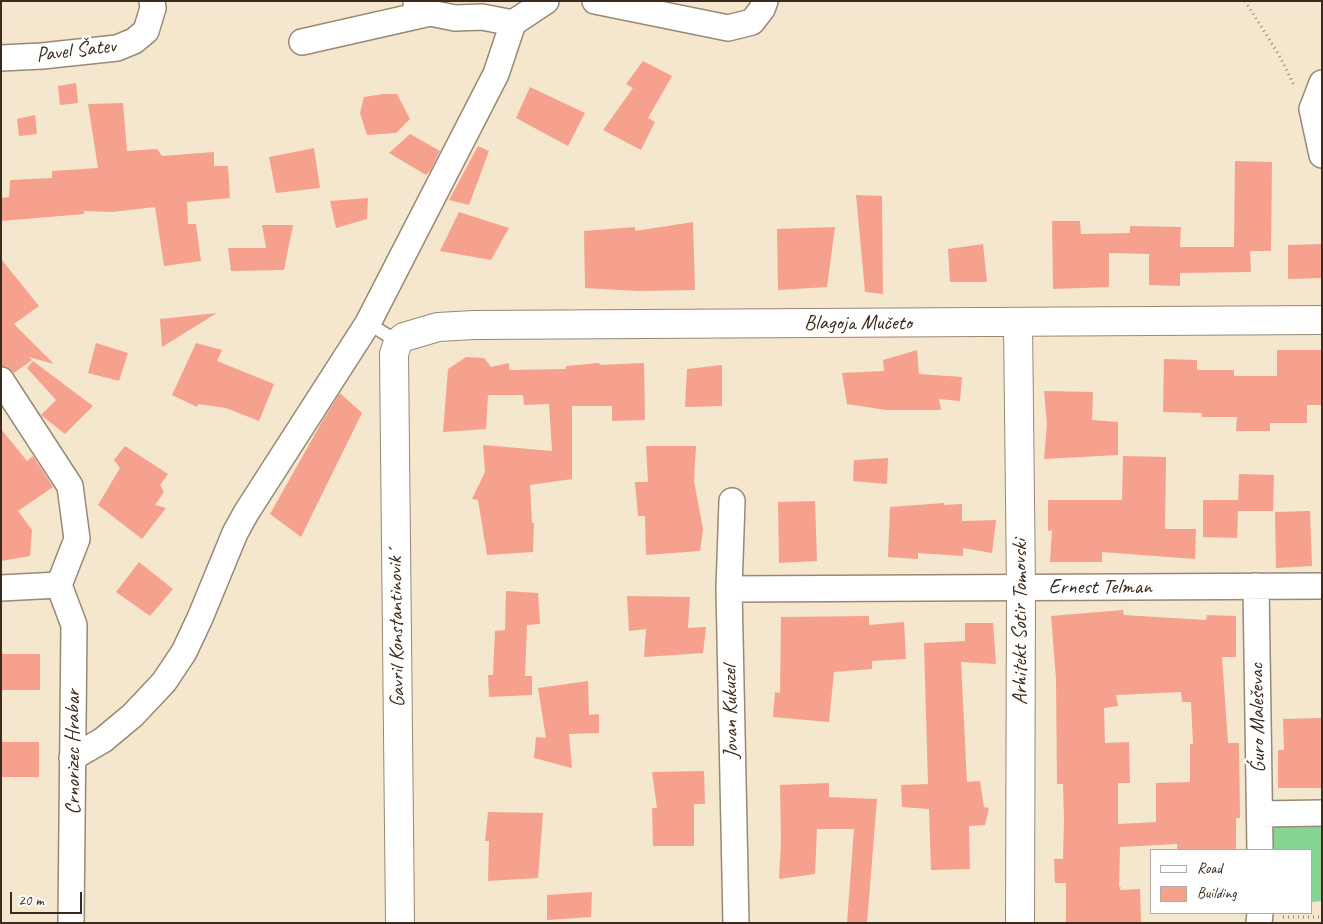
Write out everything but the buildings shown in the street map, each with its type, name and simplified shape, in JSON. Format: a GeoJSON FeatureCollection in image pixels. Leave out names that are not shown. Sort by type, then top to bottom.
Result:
{"type":"FeatureCollection","features":[{"type":"Feature","properties":{"kind":"street","name":"Pavel Šatev"},"geometry":{"type":"LineString","coordinates":[[1,58],[42,56],[117,48],[134,41],[146,31],[153,8],[152,1]]}},
{"type":"Feature","properties":{"kind":"street"},"geometry":{"type":"LineString","coordinates":[[408,1],[430,13],[455,18],[482,17],[513,24]]}},
{"type":"Feature","properties":{"kind":"street"},"geometry":{"type":"LineString","coordinates":[[72,758],[102,740],[133,715],[164,682],[184,652],[235,533],[246,513],[368,323],[496,74],[513,24],[546,1]]}},
{"type":"Feature","properties":{"kind":"street"},"geometry":{"type":"LineString","coordinates":[[595,1],[728,28],[752,22],[762,9],[765,1]]}},
{"type":"Feature","properties":{"kind":"street"},"geometry":{"type":"LineString","coordinates":[[302,42],[430,13]]}},
{"type":"Feature","properties":{"kind":"street"},"geometry":{"type":"LineString","coordinates":[[1322,83],[1312,109],[1322,155]]}},
{"type":"Feature","properties":{"kind":"street","name":"Blagoja Mučeto"},"geometry":{"type":"LineString","coordinates":[[398,342],[410,334],[424,330],[474,325],[1322,320]]}},
{"type":"Feature","properties":{"kind":"street","name":"Arhitekt Sotir Tomovski"},"geometry":{"type":"LineString","coordinates":[[1018,322],[1021,587],[1020,923]]}},
{"type":"Feature","properties":{"kind":"street","name":"Gavril Konstantinoviḱ"},"geometry":{"type":"LineString","coordinates":[[398,342],[394,354],[400,923]]}},
{"type":"Feature","properties":{"kind":"street"},"geometry":{"type":"LineString","coordinates":[[1,380],[70,486],[77,539],[59,585],[1,588]]}},
{"type":"Feature","properties":{"kind":"street","name":"Jovan Kukuzel"},"geometry":{"type":"LineString","coordinates":[[732,500],[728,589],[736,923]]}},
{"type":"Feature","properties":{"kind":"street","name":"Crnorizec Hrabar"},"geometry":{"type":"LineString","coordinates":[[59,585],[74,625],[71,923]]}},
{"type":"Feature","properties":{"kind":"street","name":"Ǵuro Maleševac"},"geometry":{"type":"LineString","coordinates":[[1256,586],[1260,849]]}},
{"type":"Feature","properties":{"kind":"street","name":"Ernest Telman"},"geometry":{"type":"LineString","coordinates":[[728,589],[1322,586]]}},
{"type":"Feature","properties":{"kind":"street"},"geometry":{"type":"LineString","coordinates":[[1260,814],[1322,813]]}},
{"type":"Feature","properties":{"kind":"lane"},"geometry":{"type":"LineString","coordinates":[[368,323],[398,342]]}},
{"type":"Feature","properties":{"kind":"path"},"geometry":{"type":"LineString","coordinates":[[1245,1],[1279,55],[1296,89]]}},
{"type":"Feature","properties":{"kind":"path"},"geometry":{"type":"LineString","coordinates":[[1266,918],[1322,917]]}},
{"type":"Feature","properties":{"kind":"green space"},"geometry":{"type":"Polygon","coordinates":[[[1287,822],[1322,822],[1322,901],[1313,902],[1313,849],[1267,849],[1272,829],[1287,822]]]}}]}
